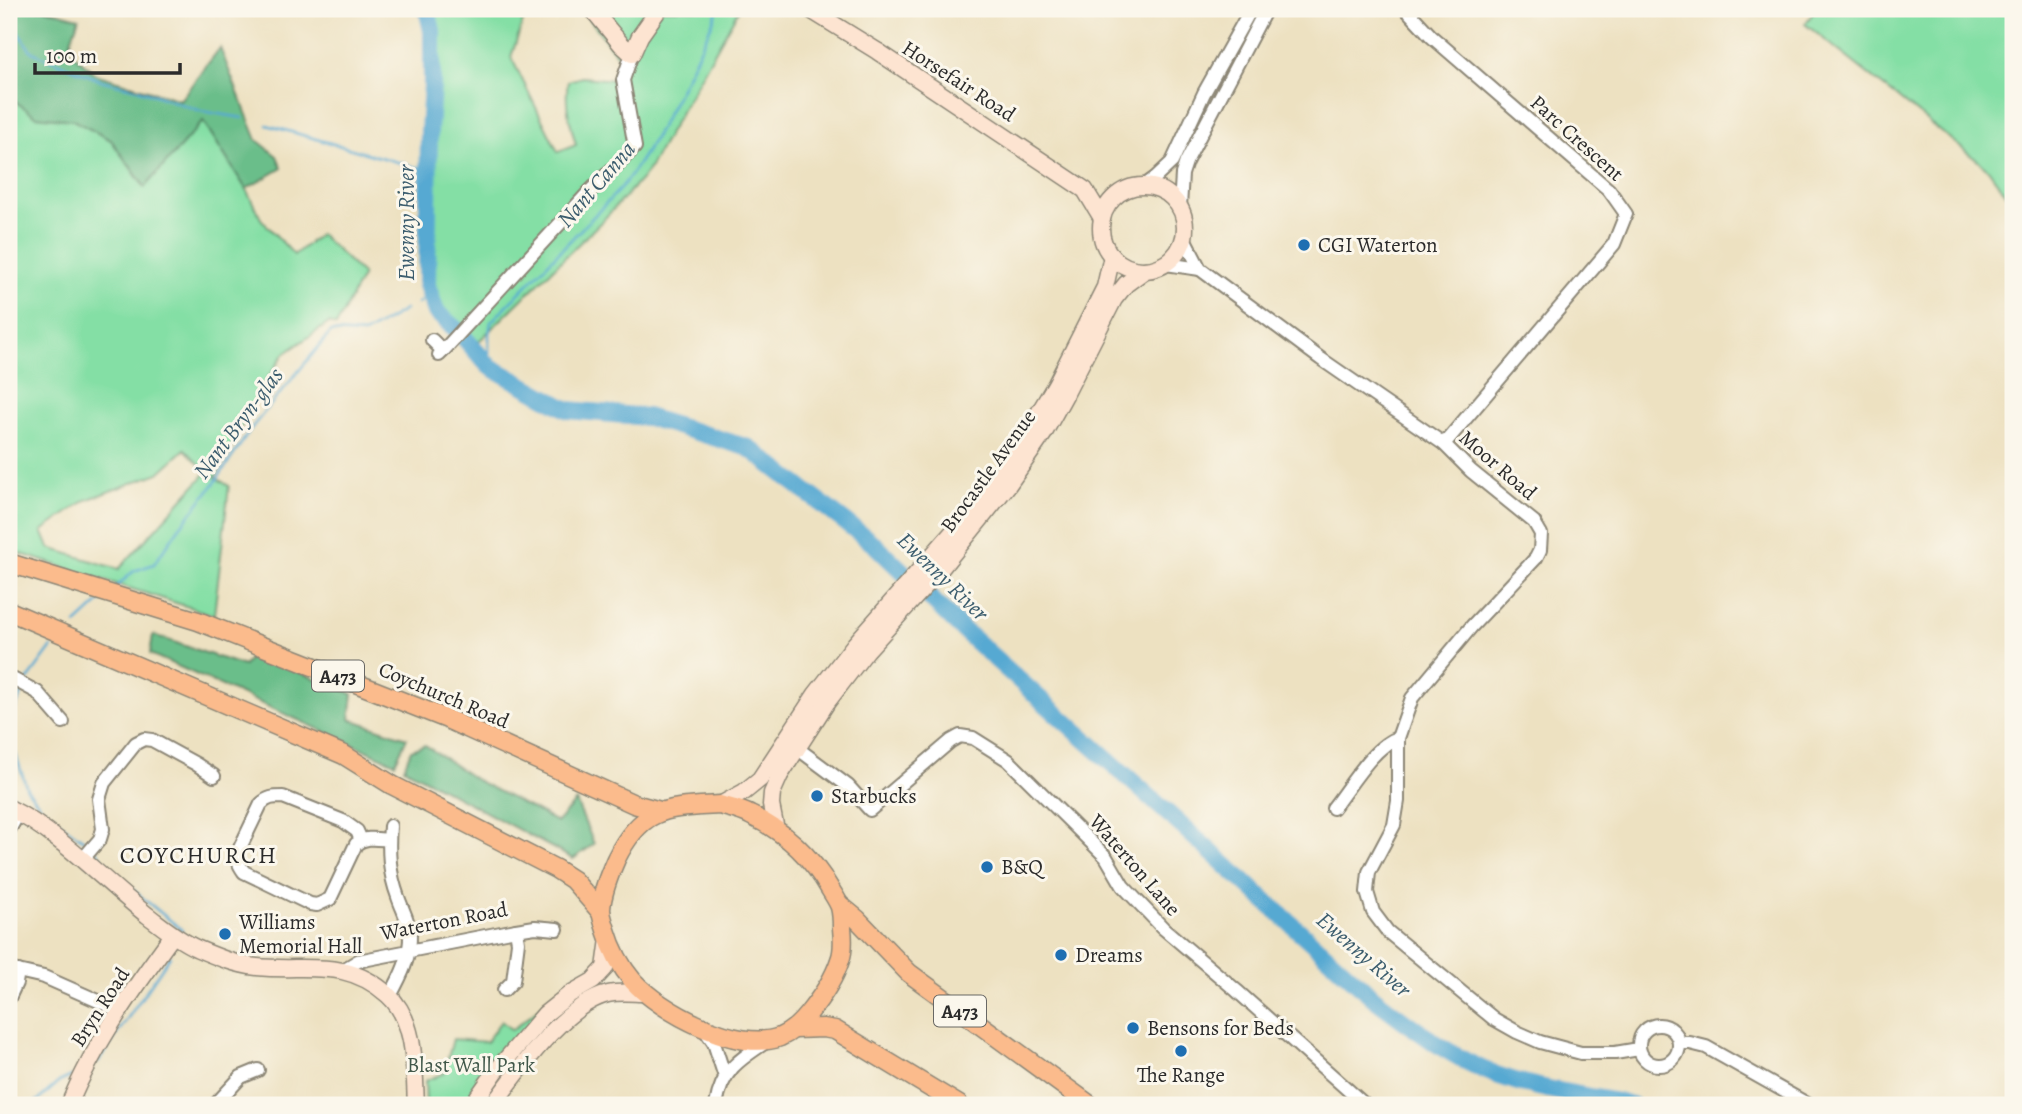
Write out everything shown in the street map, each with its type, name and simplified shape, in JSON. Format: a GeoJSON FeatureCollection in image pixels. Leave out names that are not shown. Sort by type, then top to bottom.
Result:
{"type":"FeatureCollection","features":[{"type":"Feature","properties":{"kind":"main road","name":"Coychurch Road"},"geometry":{"type":"LineString","coordinates":[[9,563],[198,621],[447,719],[634,804],[660,811]]}},
{"type":"Feature","properties":{"kind":"main road"},"geometry":{"type":"LineString","coordinates":[[9,611],[344,755],[392,785],[556,869],[573,880],[601,912],[609,939],[632,980],[674,1013],[728,1037],[769,1040],[795,1030],[835,1030],[959,1105]]}},
{"type":"Feature","properties":{"kind":"main road"},"geometry":{"type":"LineString","coordinates":[[601,912],[607,880],[623,846],[645,818],[660,811],[720,805],[748,813],[776,830],[798,847],[818,868],[840,905],[843,942],[841,958],[821,997],[795,1030]]}},
{"type":"Feature","properties":{"kind":"main road","name":"A473"},"geometry":{"type":"LineString","coordinates":[[840,905],[909,973],[1090,1105]]}},
{"type":"Feature","properties":{"kind":"street"},"geometry":{"type":"LineString","coordinates":[[592,9],[632,54]]}},
{"type":"Feature","properties":{"kind":"street"},"geometry":{"type":"LineString","coordinates":[[432,340],[444,350],[635,147],[623,80],[640,36],[659,9]]}},
{"type":"Feature","properties":{"kind":"street","name":"Horsefair Road"},"geometry":{"type":"LineString","coordinates":[[809,9],[877,51],[1085,190],[1117,195]]}},
{"type":"Feature","properties":{"kind":"street"},"geometry":{"type":"LineString","coordinates":[[1144,186],[1172,162],[1204,93],[1251,9]]}},
{"type":"Feature","properties":{"kind":"street"},"geometry":{"type":"LineString","coordinates":[[1180,207],[1165,192],[1155,187],[1130,188],[1117,195],[1108,205],[1102,218],[1102,238],[1112,256],[1133,269],[1145,270],[1166,264],[1181,248],[1185,227],[1180,207],[1181,182],[1186,162],[1266,9]]}},
{"type":"Feature","properties":{"kind":"street","name":"Parc Crescent"},"geometry":{"type":"LineString","coordinates":[[1406,9],[1432,37],[1609,190],[1626,214],[1614,244],[1444,444]]}},
{"type":"Feature","properties":{"kind":"street","name":"Horsefair Road"},"geometry":{"type":"LineString","coordinates":[[1085,190],[1102,218]]}},
{"type":"Feature","properties":{"kind":"street","name":"Moor Road"},"geometry":{"type":"LineString","coordinates":[[1184,237],[1200,269],[1321,359],[1444,444],[1471,471],[1534,522],[1541,534],[1542,542],[1536,558],[1472,626],[1412,698],[1398,738],[1398,802],[1394,825],[1369,872],[1367,892],[1373,912],[1388,932],[1494,1019],[1540,1042],[1581,1053],[1615,1053],[1639,1049]]}},
{"type":"Feature","properties":{"kind":"street","name":"Brocastle Avenue"},"geometry":{"type":"LineString","coordinates":[[932,567],[1021,443],[1056,384],[1105,287],[1112,256]]}},
{"type":"Feature","properties":{"kind":"street","name":"Moor Road"},"geometry":{"type":"LineString","coordinates":[[1166,264],[1200,269]]}},
{"type":"Feature","properties":{"kind":"street","name":"Brocastle Avenue"},"geometry":{"type":"LineString","coordinates":[[776,830],[771,805],[772,793],[780,775],[827,702],[902,601],[1008,485],[1044,433],[1114,299],[1126,284],[1145,270]]}},
{"type":"Feature","properties":{"kind":"street","name":"Brocastle Avenue"},"geometry":{"type":"LineString","coordinates":[[720,805],[744,792],[760,779],[816,694],[855,644],[902,601]]}},
{"type":"Feature","properties":{"kind":"street"},"geometry":{"type":"LineString","coordinates":[[19,682],[37,692],[63,722]]}},
{"type":"Feature","properties":{"kind":"street","name":"Waterton Lane"},"geometry":{"type":"LineString","coordinates":[[797,748],[848,786],[870,810],[960,736],[973,738],[1008,760],[1106,856],[1124,886],[1163,928],[1364,1105]]}},
{"type":"Feature","properties":{"kind":"street"},"geometry":{"type":"LineString","coordinates":[[1333,808],[1378,751],[1391,740],[1398,738]]}},
{"type":"Feature","properties":{"kind":"street"},"geometry":{"type":"LineString","coordinates":[[89,851],[100,838],[103,829],[100,791],[136,743],[145,739],[152,740],[214,776]]}},
{"type":"Feature","properties":{"kind":"street"},"geometry":{"type":"LineString","coordinates":[[361,840],[351,826],[343,821],[283,797],[275,797],[261,804],[237,859],[244,872],[317,905],[330,899],[353,850],[361,840],[389,840]]}},
{"type":"Feature","properties":{"kind":"street"},"geometry":{"type":"LineString","coordinates":[[9,830],[14,810],[89,851],[173,936],[194,947],[243,965],[342,970],[374,983],[390,996],[399,1008],[412,1041],[416,1105]]}},
{"type":"Feature","properties":{"kind":"street"},"geometry":{"type":"LineString","coordinates":[[390,826],[391,873],[410,931],[405,967],[390,996]]}},
{"type":"Feature","properties":{"kind":"street","name":"Waterton Road"},"geometry":{"type":"LineString","coordinates":[[342,970],[358,961],[516,930],[535,927],[557,929]]}},
{"type":"Feature","properties":{"kind":"street"},"geometry":{"type":"LineString","coordinates":[[504,990],[513,981],[518,942],[516,930]]}},
{"type":"Feature","properties":{"kind":"street","name":"Bryn Road"},"geometry":{"type":"LineString","coordinates":[[69,1105],[81,1076],[121,1011],[173,936]]}},
{"type":"Feature","properties":{"kind":"street"},"geometry":{"type":"LineString","coordinates":[[472,1105],[496,1071],[545,1014],[570,994],[593,981],[605,968],[609,939]]}},
{"type":"Feature","properties":{"kind":"street"},"geometry":{"type":"LineString","coordinates":[[9,998],[16,983],[14,970],[65,985],[121,1011]]}},
{"type":"Feature","properties":{"kind":"street"},"geometry":{"type":"LineString","coordinates":[[493,1105],[516,1073],[552,1032],[577,1010],[610,993],[646,993]]}},
{"type":"Feature","properties":{"kind":"street"},"geometry":{"type":"LineString","coordinates":[[1653,1026],[1667,1026],[1677,1036],[1679,1043],[1677,1055],[1662,1065],[1645,1060],[1639,1049],[1642,1034],[1653,1026]]}},
{"type":"Feature","properties":{"kind":"street"},"geometry":{"type":"LineString","coordinates":[[703,1027],[714,1043],[724,1077]]}},
{"type":"Feature","properties":{"kind":"street"},"geometry":{"type":"LineString","coordinates":[[716,1105],[724,1077],[744,1056],[769,1040]]}},
{"type":"Feature","properties":{"kind":"street"},"geometry":{"type":"LineString","coordinates":[[1679,1043],[1706,1047],[1809,1105]]}},
{"type":"Feature","properties":{"kind":"street"},"geometry":{"type":"LineString","coordinates":[[215,1105],[241,1077],[258,1070]]}},
{"type":"Feature","properties":{"kind":"green space"},"geometry":{"type":"Polygon","coordinates":[[[9,9],[45,9],[79,18],[68,49],[95,74],[180,100],[220,48],[257,140],[277,156],[282,168],[246,189],[203,121],[145,187],[111,140],[73,120],[36,116],[9,97],[9,9]]]}},
{"type":"Feature","properties":{"kind":"green space"},"geometry":{"type":"Polygon","coordinates":[[[433,9],[527,9],[511,57],[558,152],[576,145],[567,106],[568,81],[582,77],[614,80],[625,66],[582,9],[739,9],[646,174],[604,219],[476,344],[437,304],[432,278],[439,39],[433,9]]]}},
{"type":"Feature","properties":{"kind":"green space"},"geometry":{"type":"Polygon","coordinates":[[[1816,9],[2013,9],[2013,204],[1988,169],[1805,24],[1816,9]]]}},
{"type":"Feature","properties":{"kind":"green space"},"geometry":{"type":"Polygon","coordinates":[[[9,97],[36,115],[73,120],[111,140],[144,187],[203,121],[246,189],[261,219],[294,255],[320,234],[363,275],[336,326],[329,323],[284,354],[264,384],[215,477],[229,486],[214,615],[9,550],[9,97]],[[185,449],[159,473],[86,500],[42,531],[49,548],[119,569],[207,472],[185,449]]]}},
{"type":"Feature","properties":{"kind":"green space"},"geometry":{"type":"Polygon","coordinates":[[[153,635],[244,666],[253,653],[353,694],[350,719],[407,738],[395,763],[150,654],[153,635]]]}},
{"type":"Feature","properties":{"kind":"green space"},"geometry":{"type":"Polygon","coordinates":[[[425,745],[476,780],[557,822],[576,801],[594,844],[573,859],[404,768],[411,750],[425,745]]]}},
{"type":"Feature","properties":{"kind":"green space","name":"Blast Wall Park"},"geometry":{"type":"Polygon","coordinates":[[[545,1003],[547,1005],[468,1105],[426,1105],[425,1081],[444,1073],[453,1039],[486,1042],[501,1021],[512,1030],[545,1003]]]}},
{"type":"Feature","properties":{"kind":"waterway","name":"Ewenny River"},"geometry":{"type":"LineString","coordinates":[[427,9],[432,31],[427,285],[436,312],[460,333],[489,366],[568,410],[647,417],[749,448],[875,545],[962,629],[1375,999],[1441,1047],[1496,1075],[1544,1088],[1632,1105]]}},
{"type":"Feature","properties":{"kind":"waterway","name":"Nant Canna"},"geometry":{"type":"LineString","coordinates":[[489,366],[491,322],[630,176],[669,111],[718,9]]}},
{"type":"Feature","properties":{"kind":"waterway"},"geometry":{"type":"LineString","coordinates":[[9,20],[32,52],[100,80],[137,89],[201,111],[243,118]]}},
{"type":"Feature","properties":{"kind":"waterway"},"geometry":{"type":"LineString","coordinates":[[267,125],[429,171]]}},
{"type":"Feature","properties":{"kind":"waterway","name":"Nant Bryn-glas"},"geometry":{"type":"LineString","coordinates":[[418,303],[431,295]]}},
{"type":"Feature","properties":{"kind":"waterway","name":"Nant Bryn-glas"},"geometry":{"type":"LineString","coordinates":[[115,588],[134,571],[154,564],[214,484],[253,426],[331,332],[364,334],[405,310]]}},
{"type":"Feature","properties":{"kind":"waterway","name":"Nant Bryn-glas"},"geometry":{"type":"LineString","coordinates":[[76,624],[101,601]]}},
{"type":"Feature","properties":{"kind":"waterway","name":"Nant Bryn-glas"},"geometry":{"type":"LineString","coordinates":[[27,681],[52,647]]}},
{"type":"Feature","properties":{"kind":"waterway","name":"Nant Bryn-glas"},"geometry":{"type":"LineString","coordinates":[[9,723],[23,690]]}},
{"type":"Feature","properties":{"kind":"waterway","name":"Nant Bryn-glas"},"geometry":{"type":"LineString","coordinates":[[9,734],[27,789],[47,814],[91,845]]}},
{"type":"Feature","properties":{"kind":"waterway","name":"Nant Bryn-glas"},"geometry":{"type":"LineString","coordinates":[[96,850],[112,873],[182,930]]}},
{"type":"Feature","properties":{"kind":"waterway","name":"Nant Bryn-glas"},"geometry":{"type":"LineString","coordinates":[[98,1062],[170,956]]}},
{"type":"Feature","properties":{"kind":"waterway","name":"Nant Bryn-glas"},"geometry":{"type":"LineString","coordinates":[[33,1105],[59,1082],[72,1076]]}},
{"type":"Feature","properties":{"kind":"place","name":"CGI Waterton"},"geometry":{"type":"Point","coordinates":[1304,245]}},
{"type":"Feature","properties":{"kind":"place","name":"Starbucks"},"geometry":{"type":"Point","coordinates":[817,796]}},
{"type":"Feature","properties":{"kind":"place","name":"B&Q"},"geometry":{"type":"Point","coordinates":[987,867]}},
{"type":"Feature","properties":{"kind":"place","name":"Williams Memorial Hall"},"geometry":{"type":"Point","coordinates":[225,934]}},
{"type":"Feature","properties":{"kind":"place","name":"Dreams"},"geometry":{"type":"Point","coordinates":[1061,955]}},
{"type":"Feature","properties":{"kind":"place","name":"Bensons for Beds"},"geometry":{"type":"Point","coordinates":[1133,1028]}},
{"type":"Feature","properties":{"kind":"place","name":"The Range"},"geometry":{"type":"Point","coordinates":[1181,1051]}},
{"type":"Feature","properties":{"kind":"district","name":"COYCHURCH"},"geometry":{"type":"Point","coordinates":[199,855]}}]}
